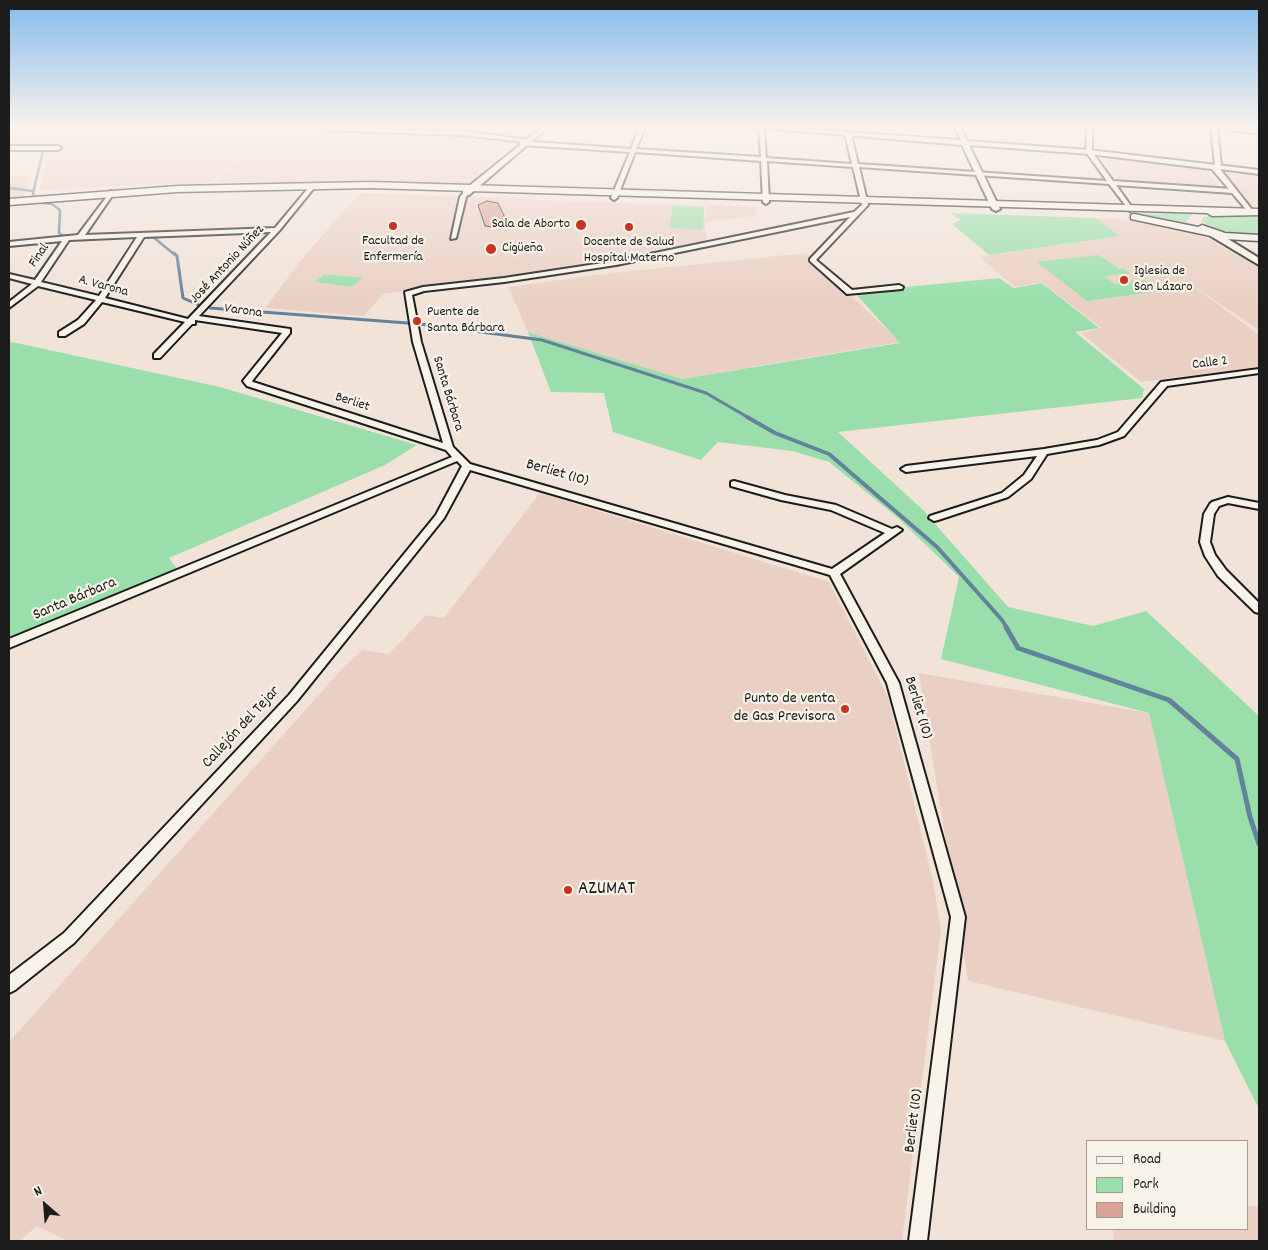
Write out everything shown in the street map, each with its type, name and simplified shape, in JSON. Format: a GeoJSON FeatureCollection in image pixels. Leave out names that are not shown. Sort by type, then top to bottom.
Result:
{"type":"FeatureCollection","features":[{"type":"Feature","properties":{"kind":"main road"},"geometry":{"type":"LineString","coordinates":[[9,202],[111,193],[214,188],[314,187],[995,207],[1259,211]]}},
{"type":"Feature","properties":{"kind":"main road"},"geometry":{"type":"LineString","coordinates":[[995,207],[1112,214],[1191,224],[1212,233],[1259,262]]}},
{"type":"Feature","properties":{"kind":"main road"},"geometry":{"type":"LineString","coordinates":[[1191,224],[1206,214],[1224,211]]}},
{"type":"Feature","properties":{"kind":"main road"},"geometry":{"type":"LineString","coordinates":[[1212,233],[1259,238]]}},
{"type":"Feature","properties":{"kind":"main road"},"geometry":{"type":"LineString","coordinates":[[1240,251],[1236,244],[1247,238]]}},
{"type":"Feature","properties":{"kind":"street"},"geometry":{"type":"LineString","coordinates":[[454,238],[463,197],[473,186]]}},
{"type":"Feature","properties":{"kind":"street"},"geometry":{"type":"LineString","coordinates":[[615,196],[619,186]]}},
{"type":"Feature","properties":{"kind":"street"},"geometry":{"type":"LineString","coordinates":[[766,186],[767,200]]}},
{"type":"Feature","properties":{"kind":"street"},"geometry":{"type":"LineString","coordinates":[[861,186],[865,203],[812,260],[850,292],[899,286]]}},
{"type":"Feature","properties":{"kind":"street"},"geometry":{"type":"LineString","coordinates":[[984,186],[995,207]]}},
{"type":"Feature","properties":{"kind":"street"},"geometry":{"type":"LineString","coordinates":[[1114,186],[1130,209]]}},
{"type":"Feature","properties":{"kind":"street"},"geometry":{"type":"LineString","coordinates":[[1162,186],[1232,191]]}},
{"type":"Feature","properties":{"kind":"street"},"geometry":{"type":"LineString","coordinates":[[1228,186],[1249,211]]}},
{"type":"Feature","properties":{"kind":"street","name":"José Antonio Núñez"},"geometry":{"type":"LineString","coordinates":[[157,356],[194,320],[314,187]]}},
{"type":"Feature","properties":{"kind":"street"},"geometry":{"type":"LineString","coordinates":[[80,237],[111,193]]}},
{"type":"Feature","properties":{"kind":"street","name":"Santa Bárbara"},"geometry":{"type":"LineString","coordinates":[[9,644],[462,462],[449,448],[416,333],[408,294],[423,289],[504,280],[616,262],[856,214]]}},
{"type":"Feature","properties":{"kind":"street"},"geometry":{"type":"LineString","coordinates":[[9,244],[80,237],[277,230]]}},
{"type":"Feature","properties":{"kind":"street"},"geometry":{"type":"LineString","coordinates":[[62,334],[80,322],[100,300],[142,234]]}},
{"type":"Feature","properties":{"kind":"street","name":"Final"},"geometry":{"type":"LineString","coordinates":[[9,306],[37,283],[67,238]]}},
{"type":"Feature","properties":{"kind":"street","name":"A. Varona"},"geometry":{"type":"LineString","coordinates":[[9,276],[100,300],[194,320]]}},
{"type":"Feature","properties":{"kind":"street","name":"Varona"},"geometry":{"type":"LineString","coordinates":[[194,320],[287,331],[247,381]]}},
{"type":"Feature","properties":{"kind":"street","name":"Calle 2"},"geometry":{"type":"LineString","coordinates":[[1044,452],[1099,442],[1121,434],[1164,384],[1259,371]]}},
{"type":"Feature","properties":{"kind":"street","name":"Berliet"},"geometry":{"type":"LineString","coordinates":[[247,381],[250,384],[449,448]]}},
{"type":"Feature","properties":{"kind":"street"},"geometry":{"type":"LineString","coordinates":[[906,469],[1044,452]]}},
{"type":"Feature","properties":{"kind":"street"},"geometry":{"type":"LineString","coordinates":[[934,518],[1006,495],[1028,477],[1044,452]]}},
{"type":"Feature","properties":{"kind":"street","name":"Berliet (10)"},"geometry":{"type":"LineString","coordinates":[[462,462],[834,572],[893,683],[958,917],[918,1241]]}},
{"type":"Feature","properties":{"kind":"street","name":"Callejón del Tejar"},"geometry":{"type":"LineString","coordinates":[[9,985],[69,938],[293,698],[440,516],[462,462]]}},
{"type":"Feature","properties":{"kind":"street"},"geometry":{"type":"LineString","coordinates":[[734,484],[784,498],[833,507],[895,531],[834,572]]}},
{"type":"Feature","properties":{"kind":"street"},"geometry":{"type":"LineString","coordinates":[[1259,506],[1228,500],[1215,504],[1209,514],[1205,542],[1210,556],[1222,573],[1259,610]]}},
{"type":"Feature","properties":{"kind":"shaded area"},"geometry":{"type":"Polygon","coordinates":[[[9,186],[27,186],[23,201],[9,202],[9,186]]]}},
{"type":"Feature","properties":{"kind":"shaded area"},"geometry":{"type":"Polygon","coordinates":[[[41,186],[119,186],[40,190],[41,186]]]}},
{"type":"Feature","properties":{"kind":"shaded area"},"geometry":{"type":"Polygon","coordinates":[[[1236,186],[1259,186],[1259,206],[1253,206],[1236,186]]]}},
{"type":"Feature","properties":{"kind":"shaded area"},"geometry":{"type":"Polygon","coordinates":[[[360,193],[703,206],[707,243],[504,278],[383,294],[364,316],[265,308],[305,255],[360,193]]]}},
{"type":"Feature","properties":{"kind":"shaded area"},"geometry":{"type":"Polygon","coordinates":[[[706,205],[757,207],[756,216],[705,222],[706,205]]]}},
{"type":"Feature","properties":{"kind":"shaded area"},"geometry":{"type":"Polygon","coordinates":[[[1096,218],[1122,219],[1203,235],[1259,268],[1259,330],[1192,285],[1259,335],[1259,367],[1141,382],[1081,333],[1101,328],[1042,282],[1015,287],[979,257],[1120,236],[1096,218]]]}},
{"type":"Feature","properties":{"kind":"shaded area"},"geometry":{"type":"Polygon","coordinates":[[[806,253],[900,342],[681,379],[528,332],[508,287],[612,273],[806,253]]]}},
{"type":"Feature","properties":{"kind":"shaded area"},"geometry":{"type":"Polygon","coordinates":[[[540,493],[829,582],[888,697],[933,881],[941,929],[902,1241],[68,1241],[37,1226],[19,1241],[9,1241],[9,1042],[341,670],[362,650],[389,654],[426,615],[444,618],[540,493]]]}},
{"type":"Feature","properties":{"kind":"shaded area"},"geometry":{"type":"Polygon","coordinates":[[[919,673],[1149,713],[1225,1041],[968,981],[919,673]]]}},
{"type":"Feature","properties":{"kind":"shaded area"},"geometry":{"type":"Polygon","coordinates":[[[1248,1206],[1259,1206],[1259,1241],[1114,1241],[1113,1230],[1248,1230],[1248,1206]]]}},
{"type":"Feature","properties":{"kind":"green space"},"geometry":{"type":"Polygon","coordinates":[[[673,206],[704,207],[703,229],[669,228],[673,206]]]}},
{"type":"Feature","properties":{"kind":"green space"},"geometry":{"type":"Polygon","coordinates":[[[950,213],[1096,218],[1120,236],[989,255],[952,224],[961,220],[950,213]]]}},
{"type":"Feature","properties":{"kind":"green space"},"geometry":{"type":"Polygon","coordinates":[[[1127,213],[1192,214],[1185,224],[1127,213]]]}},
{"type":"Feature","properties":{"kind":"green space"},"geometry":{"type":"Polygon","coordinates":[[[1258,214],[1259,234],[1228,234],[1210,228],[1202,221],[1202,218],[1211,215],[1258,214]]]}},
{"type":"Feature","properties":{"kind":"green space"},"geometry":{"type":"Polygon","coordinates":[[[1098,255],[1130,273],[1104,276],[1115,284],[1144,280],[1160,291],[1087,301],[1037,262],[1098,255]]]}},
{"type":"Feature","properties":{"kind":"green space"},"geometry":{"type":"Polygon","coordinates":[[[325,274],[362,278],[352,287],[315,282],[325,274]]]}},
{"type":"Feature","properties":{"kind":"green space"},"geometry":{"type":"Polygon","coordinates":[[[999,278],[1014,288],[1042,283],[1099,328],[1075,332],[1144,389],[1142,398],[838,432],[922,509],[1008,607],[1093,626],[1146,611],[1259,716],[1259,1109],[1225,1041],[1149,713],[941,659],[959,577],[897,517],[829,462],[792,451],[718,442],[701,460],[613,432],[604,393],[551,392],[528,332],[682,379],[900,343],[854,292],[999,278]]]}},
{"type":"Feature","properties":{"kind":"green space"},"geometry":{"type":"Polygon","coordinates":[[[12,342],[220,387],[417,445],[385,465],[169,558],[180,573],[9,648],[9,343],[12,342]]]}},
{"type":"Feature","properties":{"kind":"building"},"geometry":{"type":"Polygon","coordinates":[[[487,201],[498,203],[508,224],[498,228],[485,226],[478,205],[487,201]]]}},
{"type":"Feature","properties":{"kind":"waterway"},"geometry":{"type":"LineString","coordinates":[[35,186],[33,193],[35,202],[52,204],[60,210],[59,233],[64,236]]}},
{"type":"Feature","properties":{"kind":"waterway"},"geometry":{"type":"LineString","coordinates":[[9,188],[33,191]]}},
{"type":"Feature","properties":{"kind":"waterway"},"geometry":{"type":"LineString","coordinates":[[152,236],[175,255]]}},
{"type":"Feature","properties":{"kind":"waterway"},"geometry":{"type":"LineString","coordinates":[[174,253],[177,256],[183,298],[201,306]]}},
{"type":"Feature","properties":{"kind":"waterway"},"geometry":{"type":"LineString","coordinates":[[210,308],[420,324],[542,340],[706,393],[749,418]]}},
{"type":"Feature","properties":{"kind":"waterway"},"geometry":{"type":"LineString","coordinates":[[747,417],[775,433],[829,454],[937,547],[1007,628]]}},
{"type":"Feature","properties":{"kind":"waterway"},"geometry":{"type":"LineString","coordinates":[[1006,627],[1018,648],[1169,700],[1237,759],[1250,817],[1259,844]]}},
{"type":"Feature","properties":{"kind":"place","name":"Sala de Aborto"},"geometry":{"type":"Point","coordinates":[581,225]}},
{"type":"Feature","properties":{"kind":"place","name":"Facultad de Enfermería"},"geometry":{"type":"Point","coordinates":[393,226]}},
{"type":"Feature","properties":{"kind":"place","name":"Docente de Salud Hospital Materno"},"geometry":{"type":"Point","coordinates":[629,227]}},
{"type":"Feature","properties":{"kind":"place","name":"Cigüeña"},"geometry":{"type":"Point","coordinates":[491,249]}},
{"type":"Feature","properties":{"kind":"place","name":"Iglesia de San Lázaro"},"geometry":{"type":"Point","coordinates":[1124,280]}},
{"type":"Feature","properties":{"kind":"place","name":"Puente de Santa Bárbara"},"geometry":{"type":"Point","coordinates":[417,321]}},
{"type":"Feature","properties":{"kind":"place","name":"Punto de venta de Gas Previsora"},"geometry":{"type":"Point","coordinates":[845,709]}},
{"type":"Feature","properties":{"kind":"place","name":"AZUMAT"},"geometry":{"type":"Point","coordinates":[568,890]}}]}
